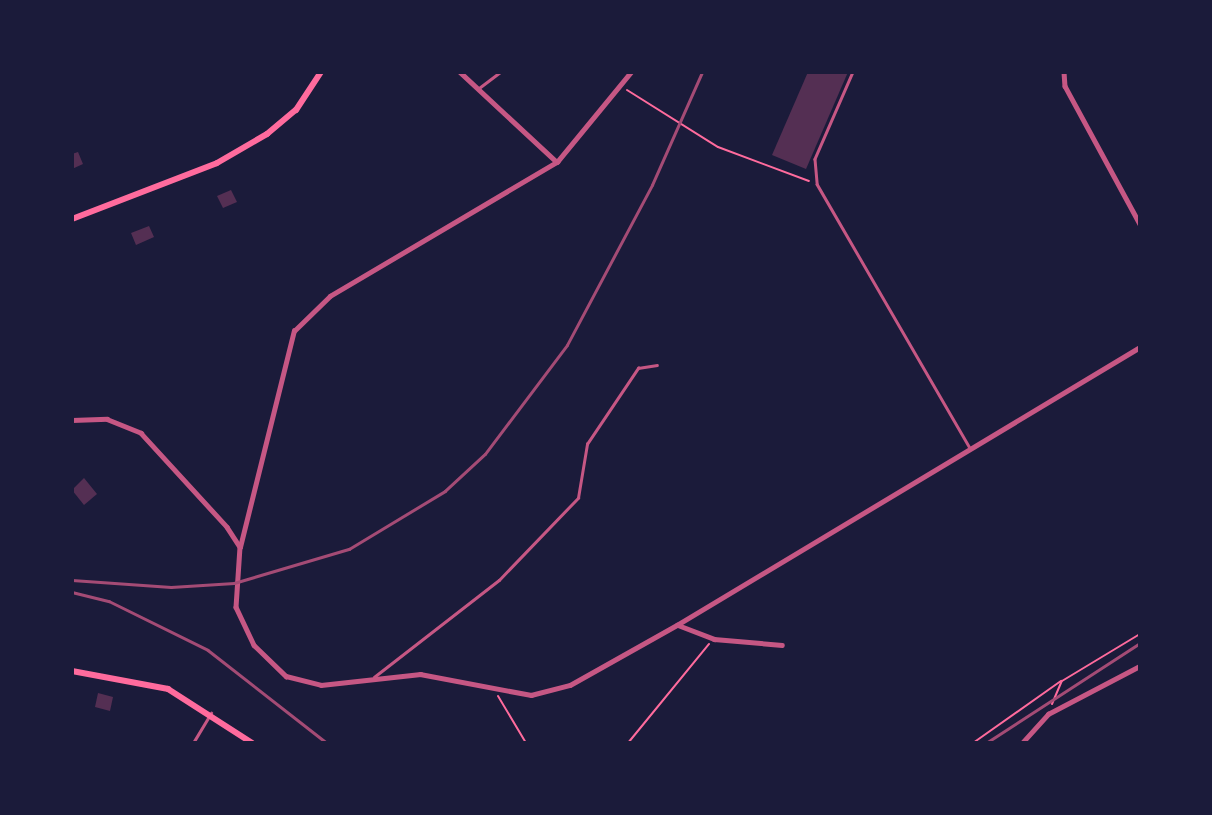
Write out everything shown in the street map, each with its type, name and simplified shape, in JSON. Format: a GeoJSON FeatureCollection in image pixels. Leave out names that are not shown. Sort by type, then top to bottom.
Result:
{"type":"FeatureCollection","features":[{"type":"Feature","properties":{"kind":"main road"},"geometry":{"type":"LineString","coordinates":[[72,219],[217,163],[267,134],[296,110],[321,72]]}},
{"type":"Feature","properties":{"kind":"main road"},"geometry":{"type":"LineString","coordinates":[[72,671],[132,677],[211,713],[252,743]]}},
{"type":"Feature","properties":{"kind":"street"},"geometry":{"type":"LineString","coordinates":[[460,72],[476,90],[556,162]]}},
{"type":"Feature","properties":{"kind":"street"},"geometry":{"type":"LineString","coordinates":[[631,72],[556,162],[330,296],[294,331],[240,547],[236,607],[254,645],[286,676],[321,685],[420,674],[492,685],[531,695],[570,685],[677,625],[969,446],[1140,347]]}},
{"type":"Feature","properties":{"kind":"street"},"geometry":{"type":"LineString","coordinates":[[1063,72],[1065,86],[1140,224]]}},
{"type":"Feature","properties":{"kind":"street"},"geometry":{"type":"LineString","coordinates":[[72,420],[107,419],[141,433],[240,547]]}},
{"type":"Feature","properties":{"kind":"street"},"geometry":{"type":"LineString","coordinates":[[677,625],[714,639],[782,645]]}},
{"type":"Feature","properties":{"kind":"street"},"geometry":{"type":"LineString","coordinates":[[1022,743],[1048,715],[1140,666]]}},
{"type":"Feature","properties":{"kind":"lane"},"geometry":{"type":"LineString","coordinates":[[476,90],[500,72]]}},
{"type":"Feature","properties":{"kind":"lane"},"geometry":{"type":"LineString","coordinates":[[853,72],[815,159],[817,184],[969,446]]}},
{"type":"Feature","properties":{"kind":"lane"},"geometry":{"type":"LineString","coordinates":[[374,677],[499,580],[578,498],[587,444],[639,368],[657,365]]}},
{"type":"Feature","properties":{"kind":"lane"},"geometry":{"type":"LineString","coordinates":[[193,743],[211,713]]}},
{"type":"Feature","properties":{"kind":"path"},"geometry":{"type":"LineString","coordinates":[[621,87],[719,147],[817,184]]}},
{"type":"Feature","properties":{"kind":"path"},"geometry":{"type":"LineString","coordinates":[[974,743],[1062,681],[1140,634]]}},
{"type":"Feature","properties":{"kind":"path"},"geometry":{"type":"LineString","coordinates":[[628,743],[714,639]]}},
{"type":"Feature","properties":{"kind":"path"},"geometry":{"type":"LineString","coordinates":[[1048,715],[1062,681]]}},
{"type":"Feature","properties":{"kind":"path"},"geometry":{"type":"LineString","coordinates":[[492,685],[526,743]]}},
{"type":"Feature","properties":{"kind":"building"},"geometry":{"type":"Polygon","coordinates":[[[808,72],[848,72],[806,169],[772,155],[808,72]]]}},
{"type":"Feature","properties":{"kind":"building"},"geometry":{"type":"Polygon","coordinates":[[[78,152],[83,164],[72,169],[72,154],[78,152]]]}},
{"type":"Feature","properties":{"kind":"building"},"geometry":{"type":"Polygon","coordinates":[[[231,190],[237,202],[223,208],[217,196],[231,190]]]}},
{"type":"Feature","properties":{"kind":"building"},"geometry":{"type":"Polygon","coordinates":[[[149,226],[154,237],[136,245],[131,233],[149,226]]]}},
{"type":"Feature","properties":{"kind":"building"},"geometry":{"type":"Polygon","coordinates":[[[84,478],[97,494],[84,505],[72,490],[84,478]]]}},
{"type":"Feature","properties":{"kind":"building"},"geometry":{"type":"Polygon","coordinates":[[[98,693],[113,697],[110,711],[95,707],[98,693]]]}},
{"type":"Feature","properties":{"kind":"railway"},"geometry":{"type":"LineString","coordinates":[[72,580],[171,587],[234,583],[349,549],[445,491],[485,454],[567,345],[652,185],[702,72]]}},
{"type":"Feature","properties":{"kind":"railway"},"geometry":{"type":"LineString","coordinates":[[72,592],[109,601],[208,650],[327,743]]}},
{"type":"Feature","properties":{"kind":"railway"},"geometry":{"type":"LineString","coordinates":[[986,743],[1140,643]]}}]}
